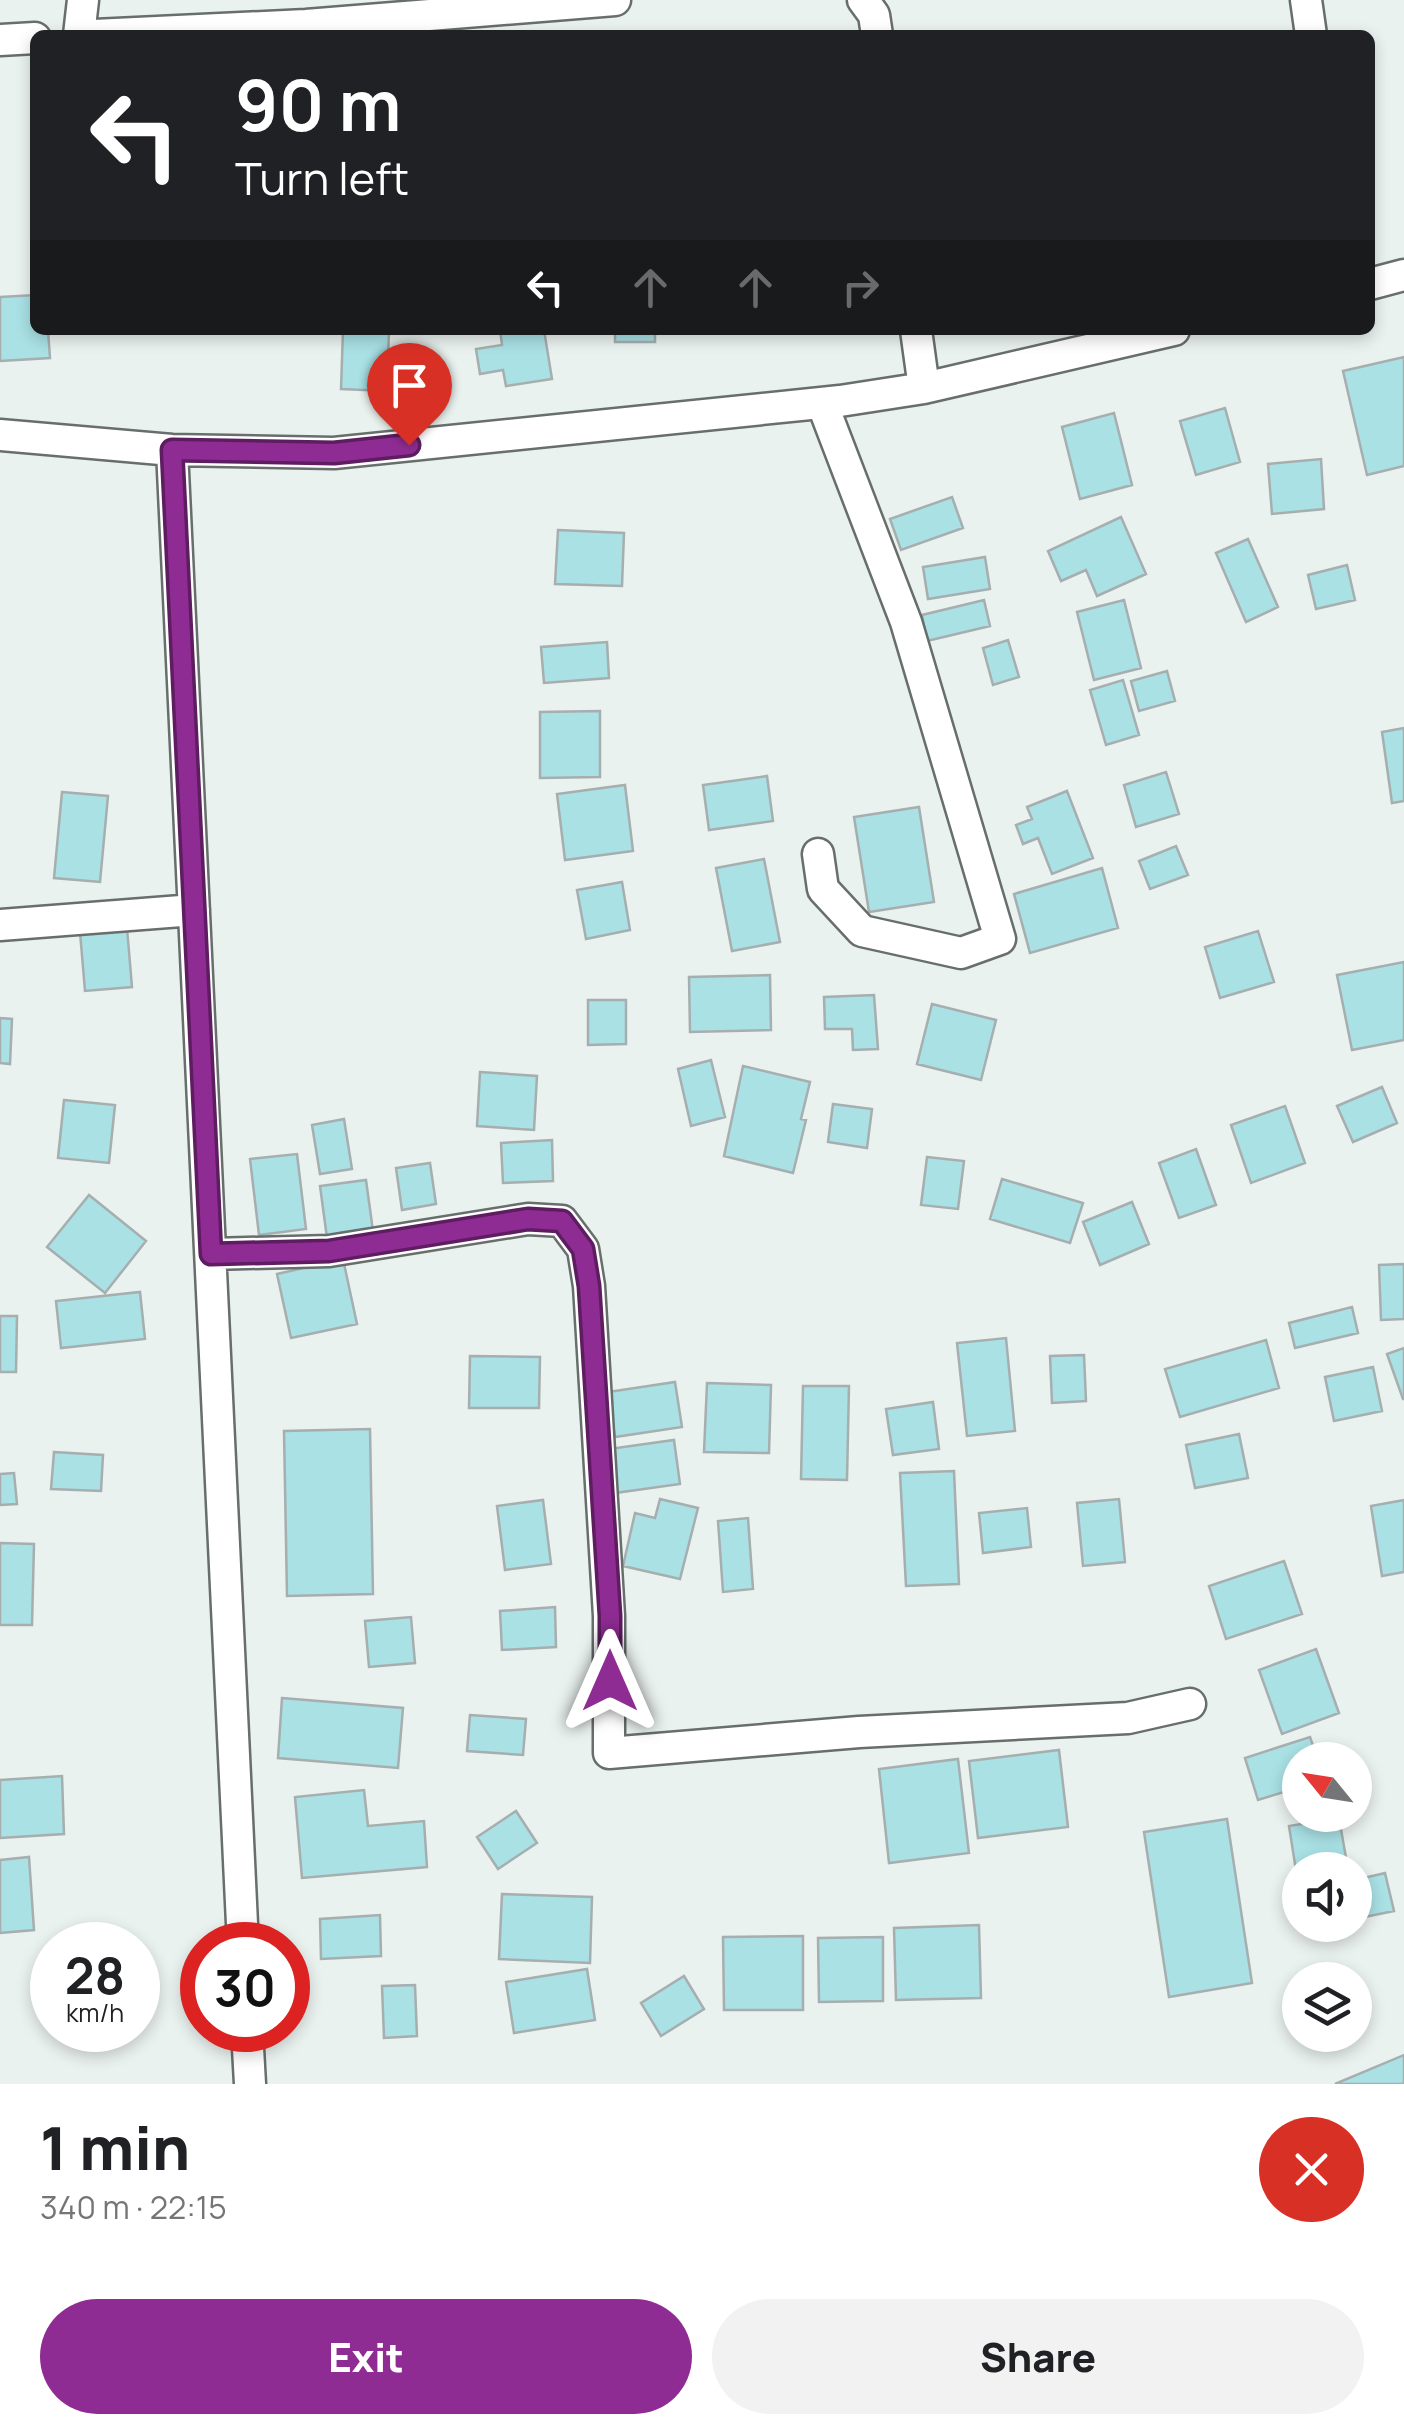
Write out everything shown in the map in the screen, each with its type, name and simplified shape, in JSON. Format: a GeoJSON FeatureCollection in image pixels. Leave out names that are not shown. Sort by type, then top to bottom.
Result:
{"type":"FeatureCollection","features":[{"type":"Feature","properties":{"kind":"street"},"geometry":{"type":"LineString","coordinates":[[79,30],[82,0]]}},
{"type":"Feature","properties":{"kind":"street"},"geometry":{"type":"LineString","coordinates":[[190,30],[616,0]]}},
{"type":"Feature","properties":{"kind":"street"},"geometry":{"type":"LineString","coordinates":[[863,0],[874,15],[876,30]]}},
{"type":"Feature","properties":{"kind":"street"},"geometry":{"type":"LineString","coordinates":[[1306,0],[1310,30]]}},
{"type":"Feature","properties":{"kind":"street"},"geometry":{"type":"LineString","coordinates":[[0,40],[30,38]]}},
{"type":"Feature","properties":{"kind":"street"},"geometry":{"type":"LineString","coordinates":[[1375,283],[1404,276]]}},
{"type":"Feature","properties":{"kind":"street"},"geometry":{"type":"LineString","coordinates":[[917,335],[924,388]]}},
{"type":"Feature","properties":{"kind":"street"},"geometry":{"type":"LineString","coordinates":[[0,435],[172,450],[334,453],[822,403],[924,388],[1152,335]]}},
{"type":"Feature","properties":{"kind":"street"},"geometry":{"type":"LineString","coordinates":[[818,854],[823,889],[862,930],[960,953],[1000,939],[906,622],[822,403]]}},
{"type":"Feature","properties":{"kind":"street"},"geometry":{"type":"LineString","coordinates":[[172,450],[242,1922]]}},
{"type":"Feature","properties":{"kind":"street"},"geometry":{"type":"LineString","coordinates":[[0,925],[194,910]]}},
{"type":"Feature","properties":{"kind":"street"},"geometry":{"type":"LineString","coordinates":[[211,1254],[329,1251],[528,1219],[562,1221],[583,1249],[589,1286],[610,1616],[608,1752],[860,1732],[1128,1718],[1190,1704]]}},
{"type":"Feature","properties":{"kind":"street"},"geometry":{"type":"LineString","coordinates":[[248,2052],[250,2084]]}},
{"type":"Feature","properties":{"kind":"building"},"geometry":{"type":"Polygon","coordinates":[[[30,295],[30,335],[48,335],[50,358],[0,361],[0,297],[30,295]]]}},
{"type":"Feature","properties":{"kind":"building"},"geometry":{"type":"Polygon","coordinates":[[[343,335],[389,335],[387,391],[341,389],[343,335]]]}},
{"type":"Feature","properties":{"kind":"building"},"geometry":{"type":"Polygon","coordinates":[[[501,335],[545,335],[552,379],[506,386],[503,370],[480,374],[476,349],[502,345],[501,335]]]}},
{"type":"Feature","properties":{"kind":"building"},"geometry":{"type":"Polygon","coordinates":[[[615,335],[655,335],[655,342],[615,342],[615,335]]]}},
{"type":"Feature","properties":{"kind":"building"},"geometry":{"type":"Polygon","coordinates":[[[1404,357],[1404,466],[1367,475],[1343,371],[1404,357]]]}},
{"type":"Feature","properties":{"kind":"building"},"geometry":{"type":"Polygon","coordinates":[[[1225,408],[1240,462],[1196,475],[1180,421],[1225,408]]]}},
{"type":"Feature","properties":{"kind":"building"},"geometry":{"type":"Polygon","coordinates":[[[1114,413],[1132,485],[1080,499],[1062,427],[1114,413]]]}},
{"type":"Feature","properties":{"kind":"building"},"geometry":{"type":"Polygon","coordinates":[[[1321,459],[1324,509],[1272,514],[1268,464],[1321,459]]]}},
{"type":"Feature","properties":{"kind":"building"},"geometry":{"type":"Polygon","coordinates":[[[952,497],[963,528],[901,550],[890,519],[952,497]]]}},
{"type":"Feature","properties":{"kind":"building"},"geometry":{"type":"Polygon","coordinates":[[[1121,517],[1146,574],[1097,596],[1086,570],[1061,581],[1048,551],[1121,517]]]}},
{"type":"Feature","properties":{"kind":"building"},"geometry":{"type":"Polygon","coordinates":[[[558,530],[624,533],[622,586],[555,584],[558,530]]]}},
{"type":"Feature","properties":{"kind":"building"},"geometry":{"type":"Polygon","coordinates":[[[1248,539],[1278,607],[1246,622],[1216,553],[1248,539]]]}},
{"type":"Feature","properties":{"kind":"building"},"geometry":{"type":"Polygon","coordinates":[[[985,557],[990,589],[928,599],[923,567],[985,557]]]}},
{"type":"Feature","properties":{"kind":"building"},"geometry":{"type":"Polygon","coordinates":[[[1347,565],[1355,600],[1316,609],[1308,575],[1347,565]]]}},
{"type":"Feature","properties":{"kind":"building"},"geometry":{"type":"Polygon","coordinates":[[[984,600],[990,626],[927,641],[922,615],[984,600]]]}},
{"type":"Feature","properties":{"kind":"building"},"geometry":{"type":"Polygon","coordinates":[[[1124,600],[1141,668],[1094,680],[1077,612],[1124,600]]]}},
{"type":"Feature","properties":{"kind":"building"},"geometry":{"type":"Polygon","coordinates":[[[1008,640],[1019,677],[993,685],[983,648],[1008,640]]]}},
{"type":"Feature","properties":{"kind":"building"},"geometry":{"type":"Polygon","coordinates":[[[607,642],[609,678],[544,683],[541,647],[607,642]]]}},
{"type":"Feature","properties":{"kind":"building"},"geometry":{"type":"Polygon","coordinates":[[[1167,671],[1175,701],[1139,711],[1131,681],[1167,671]]]}},
{"type":"Feature","properties":{"kind":"building"},"geometry":{"type":"Polygon","coordinates":[[[1123,680],[1139,735],[1106,745],[1090,690],[1123,680]]]}},
{"type":"Feature","properties":{"kind":"building"},"geometry":{"type":"Polygon","coordinates":[[[600,711],[600,777],[540,778],[540,712],[600,711]]]}},
{"type":"Feature","properties":{"kind":"building"},"geometry":{"type":"Polygon","coordinates":[[[1404,728],[1404,801],[1392,803],[1382,732],[1404,728]]]}},
{"type":"Feature","properties":{"kind":"building"},"geometry":{"type":"Polygon","coordinates":[[[1166,772],[1179,814],[1136,827],[1124,785],[1166,772]]]}},
{"type":"Feature","properties":{"kind":"building"},"geometry":{"type":"Polygon","coordinates":[[[767,776],[773,821],[709,830],[703,785],[767,776]]]}},
{"type":"Feature","properties":{"kind":"building"},"geometry":{"type":"Polygon","coordinates":[[[625,785],[633,851],[565,860],[557,794],[625,785]]]}},
{"type":"Feature","properties":{"kind":"building"},"geometry":{"type":"Polygon","coordinates":[[[1067,791],[1093,858],[1052,874],[1038,838],[1023,844],[1016,825],[1032,819],[1027,807],[1067,791]]]}},
{"type":"Feature","properties":{"kind":"building"},"geometry":{"type":"Polygon","coordinates":[[[62,792],[108,796],[100,882],[54,878],[62,792]]]}},
{"type":"Feature","properties":{"kind":"building"},"geometry":{"type":"Polygon","coordinates":[[[919,807],[934,902],[869,912],[854,817],[919,807]]]}},
{"type":"Feature","properties":{"kind":"building"},"geometry":{"type":"Polygon","coordinates":[[[1176,846],[1188,875],[1150,889],[1139,861],[1176,846]]]}},
{"type":"Feature","properties":{"kind":"building"},"geometry":{"type":"Polygon","coordinates":[[[764,859],[780,942],[732,951],[716,868],[764,859]]]}},
{"type":"Feature","properties":{"kind":"building"},"geometry":{"type":"Polygon","coordinates":[[[1102,868],[1118,928],[1030,953],[1014,894],[1102,868]]]}},
{"type":"Feature","properties":{"kind":"building"},"geometry":{"type":"Polygon","coordinates":[[[622,882],[630,930],[586,939],[577,890],[622,882]]]}},
{"type":"Feature","properties":{"kind":"building"},"geometry":{"type":"Polygon","coordinates":[[[127,928],[132,987],[85,991],[80,932],[127,928]]]}},
{"type":"Feature","properties":{"kind":"building"},"geometry":{"type":"Polygon","coordinates":[[[1258,931],[1274,982],[1220,998],[1205,947],[1258,931]]]}},
{"type":"Feature","properties":{"kind":"building"},"geometry":{"type":"Polygon","coordinates":[[[1404,962],[1404,1040],[1352,1050],[1337,975],[1404,962]]]}},
{"type":"Feature","properties":{"kind":"building"},"geometry":{"type":"Polygon","coordinates":[[[770,975],[771,1030],[690,1032],[689,977],[770,975]]]}},
{"type":"Feature","properties":{"kind":"building"},"geometry":{"type":"Polygon","coordinates":[[[874,995],[878,1049],[853,1050],[852,1029],[825,1029],[824,997],[874,995]]]}},
{"type":"Feature","properties":{"kind":"building"},"geometry":{"type":"Polygon","coordinates":[[[588,1000],[626,1000],[626,1044],[588,1045],[588,1000]]]}},
{"type":"Feature","properties":{"kind":"building"},"geometry":{"type":"Polygon","coordinates":[[[932,1004],[996,1020],[981,1080],[917,1064],[932,1004]]]}},
{"type":"Feature","properties":{"kind":"building"},"geometry":{"type":"Polygon","coordinates":[[[0,1018],[12,1019],[10,1064],[0,1063],[0,1018]]]}},
{"type":"Feature","properties":{"kind":"building"},"geometry":{"type":"Polygon","coordinates":[[[711,1060],[725,1117],[691,1126],[678,1069],[711,1060]]]}},
{"type":"Feature","properties":{"kind":"building"},"geometry":{"type":"Polygon","coordinates":[[[743,1066],[810,1082],[801,1119],[806,1120],[793,1173],[724,1156],[743,1066]]]}},
{"type":"Feature","properties":{"kind":"building"},"geometry":{"type":"Polygon","coordinates":[[[480,1072],[537,1076],[534,1130],[477,1126],[480,1072]]]}},
{"type":"Feature","properties":{"kind":"building"},"geometry":{"type":"Polygon","coordinates":[[[1382,1087],[1397,1123],[1353,1142],[1337,1106],[1382,1087]]]}},
{"type":"Feature","properties":{"kind":"building"},"geometry":{"type":"Polygon","coordinates":[[[64,1100],[115,1105],[109,1163],[58,1158],[64,1100]]]}},
{"type":"Feature","properties":{"kind":"building"},"geometry":{"type":"Polygon","coordinates":[[[833,1104],[872,1109],[867,1148],[828,1142],[833,1104]]]}},
{"type":"Feature","properties":{"kind":"building"},"geometry":{"type":"Polygon","coordinates":[[[1285,1106],[1305,1163],[1251,1183],[1231,1125],[1285,1106]]]}},
{"type":"Feature","properties":{"kind":"building"},"geometry":{"type":"Polygon","coordinates":[[[344,1119],[352,1169],[320,1174],[312,1125],[344,1119]]]}},
{"type":"Feature","properties":{"kind":"building"},"geometry":{"type":"Polygon","coordinates":[[[552,1140],[553,1181],[503,1183],[501,1143],[552,1140]]]}},
{"type":"Feature","properties":{"kind":"building"},"geometry":{"type":"Polygon","coordinates":[[[1196,1149],[1216,1205],[1179,1218],[1159,1163],[1196,1149]]]}},
{"type":"Feature","properties":{"kind":"building"},"geometry":{"type":"Polygon","coordinates":[[[297,1154],[306,1229],[259,1235],[250,1159],[297,1154]]]}},
{"type":"Feature","properties":{"kind":"building"},"geometry":{"type":"Polygon","coordinates":[[[927,1157],[964,1161],[958,1209],[921,1205],[927,1157]]]}},
{"type":"Feature","properties":{"kind":"building"},"geometry":{"type":"Polygon","coordinates":[[[430,1163],[436,1204],[402,1210],[396,1168],[430,1163]]]}},
{"type":"Feature","properties":{"kind":"building"},"geometry":{"type":"Polygon","coordinates":[[[1002,1179],[1083,1203],[1070,1243],[990,1219],[1002,1179]]]}},
{"type":"Feature","properties":{"kind":"building"},"geometry":{"type":"Polygon","coordinates":[[[366,1180],[373,1231],[327,1238],[320,1186],[366,1180]]]}},
{"type":"Feature","properties":{"kind":"building"},"geometry":{"type":"Polygon","coordinates":[[[89,1195],[146,1241],[105,1293],[47,1247],[89,1195]]]}},
{"type":"Feature","properties":{"kind":"building"},"geometry":{"type":"Polygon","coordinates":[[[1132,1202],[1149,1244],[1100,1265],[1083,1222],[1132,1202]]]}},
{"type":"Feature","properties":{"kind":"building"},"geometry":{"type":"Polygon","coordinates":[[[343,1259],[357,1324],[291,1338],[277,1274],[343,1259]]]}},
{"type":"Feature","properties":{"kind":"building"},"geometry":{"type":"Polygon","coordinates":[[[1404,1264],[1404,1319],[1381,1320],[1379,1265],[1404,1264]]]}},
{"type":"Feature","properties":{"kind":"building"},"geometry":{"type":"Polygon","coordinates":[[[140,1292],[145,1339],[61,1348],[56,1301],[140,1292]]]}},
{"type":"Feature","properties":{"kind":"building"},"geometry":{"type":"Polygon","coordinates":[[[1352,1307],[1358,1333],[1295,1348],[1289,1323],[1352,1307]]]}},
{"type":"Feature","properties":{"kind":"building"},"geometry":{"type":"Polygon","coordinates":[[[0,1316],[17,1316],[16,1372],[0,1372],[0,1316]]]}},
{"type":"Feature","properties":{"kind":"building"},"geometry":{"type":"Polygon","coordinates":[[[1006,1338],[1015,1431],[967,1436],[957,1343],[1006,1338]]]}},
{"type":"Feature","properties":{"kind":"building"},"geometry":{"type":"Polygon","coordinates":[[[1266,1340],[1279,1388],[1180,1417],[1165,1369],[1266,1340]]]}},
{"type":"Feature","properties":{"kind":"building"},"geometry":{"type":"Polygon","coordinates":[[[1404,1348],[1404,1399],[1403,1399],[1387,1354],[1404,1348]]]}},
{"type":"Feature","properties":{"kind":"building"},"geometry":{"type":"Polygon","coordinates":[[[1084,1355],[1086,1401],[1052,1403],[1050,1356],[1084,1355]]]}},
{"type":"Feature","properties":{"kind":"building"},"geometry":{"type":"Polygon","coordinates":[[[470,1356],[540,1357],[539,1408],[469,1408],[470,1356]]]}},
{"type":"Feature","properties":{"kind":"building"},"geometry":{"type":"Polygon","coordinates":[[[1373,1367],[1382,1411],[1334,1421],[1325,1377],[1373,1367]]]}},
{"type":"Feature","properties":{"kind":"building"},"geometry":{"type":"Polygon","coordinates":[[[675,1382],[682,1427],[615,1437],[608,1392],[675,1382]]]}},
{"type":"Feature","properties":{"kind":"building"},"geometry":{"type":"Polygon","coordinates":[[[707,1383],[771,1385],[769,1453],[704,1452],[707,1383]]]}},
{"type":"Feature","properties":{"kind":"building"},"geometry":{"type":"Polygon","coordinates":[[[803,1386],[849,1386],[847,1480],[801,1479],[803,1386]]]}},
{"type":"Feature","properties":{"kind":"building"},"geometry":{"type":"Polygon","coordinates":[[[933,1402],[939,1449],[893,1455],[886,1409],[933,1402]]]}},
{"type":"Feature","properties":{"kind":"building"},"geometry":{"type":"Polygon","coordinates":[[[370,1429],[373,1594],[287,1596],[284,1431],[370,1429]]]}},
{"type":"Feature","properties":{"kind":"building"},"geometry":{"type":"Polygon","coordinates":[[[1239,1434],[1248,1478],[1195,1488],[1186,1445],[1239,1434]]]}},
{"type":"Feature","properties":{"kind":"building"},"geometry":{"type":"Polygon","coordinates":[[[674,1440],[680,1484],[615,1493],[609,1449],[674,1440]]]}},
{"type":"Feature","properties":{"kind":"building"},"geometry":{"type":"Polygon","coordinates":[[[54,1452],[103,1455],[101,1491],[51,1489],[54,1452]]]}},
{"type":"Feature","properties":{"kind":"building"},"geometry":{"type":"Polygon","coordinates":[[[954,1471],[959,1584],[906,1586],[900,1473],[954,1471]]]}},
{"type":"Feature","properties":{"kind":"building"},"geometry":{"type":"Polygon","coordinates":[[[14,1473],[17,1504],[0,1505],[0,1474],[14,1473]]]}},
{"type":"Feature","properties":{"kind":"building"},"geometry":{"type":"Polygon","coordinates":[[[660,1499],[698,1508],[680,1579],[623,1566],[635,1513],[655,1518],[660,1499]]]}},
{"type":"Feature","properties":{"kind":"building"},"geometry":{"type":"Polygon","coordinates":[[[1119,1499],[1125,1562],[1083,1566],[1077,1503],[1119,1499]]]}},
{"type":"Feature","properties":{"kind":"building"},"geometry":{"type":"Polygon","coordinates":[[[543,1500],[551,1564],[505,1570],[497,1506],[543,1500]]]}},
{"type":"Feature","properties":{"kind":"building"},"geometry":{"type":"Polygon","coordinates":[[[1404,1500],[1404,1572],[1382,1576],[1371,1506],[1404,1500]]]}},
{"type":"Feature","properties":{"kind":"building"},"geometry":{"type":"Polygon","coordinates":[[[1027,1508],[1031,1547],[983,1553],[979,1513],[1027,1508]]]}},
{"type":"Feature","properties":{"kind":"building"},"geometry":{"type":"Polygon","coordinates":[[[748,1518],[753,1589],[723,1592],[718,1521],[748,1518]]]}},
{"type":"Feature","properties":{"kind":"building"},"geometry":{"type":"Polygon","coordinates":[[[0,1543],[34,1544],[32,1625],[0,1625],[0,1543]]]}},
{"type":"Feature","properties":{"kind":"building"},"geometry":{"type":"Polygon","coordinates":[[[1284,1561],[1302,1614],[1226,1639],[1209,1586],[1284,1561]]]}},
{"type":"Feature","properties":{"kind":"building"},"geometry":{"type":"Polygon","coordinates":[[[555,1607],[556,1647],[502,1650],[500,1611],[555,1607]]]}},
{"type":"Feature","properties":{"kind":"building"},"geometry":{"type":"Polygon","coordinates":[[[411,1617],[415,1663],[369,1667],[365,1621],[411,1617]]]}},
{"type":"Feature","properties":{"kind":"building"},"geometry":{"type":"Polygon","coordinates":[[[1316,1649],[1339,1713],[1282,1734],[1259,1670],[1316,1649]]]}},
{"type":"Feature","properties":{"kind":"building"},"geometry":{"type":"Polygon","coordinates":[[[282,1698],[403,1708],[398,1768],[278,1758],[282,1698]]]}},
{"type":"Feature","properties":{"kind":"building"},"geometry":{"type":"Polygon","coordinates":[[[470,1715],[526,1719],[523,1755],[467,1751],[470,1715]]]}},
{"type":"Feature","properties":{"kind":"building"},"geometry":{"type":"Polygon","coordinates":[[[1282,1746],[1282,1793],[1258,1800],[1245,1758],[1282,1746]]]}},
{"type":"Feature","properties":{"kind":"building"},"geometry":{"type":"Polygon","coordinates":[[[1059,1750],[1068,1827],[978,1838],[969,1761],[1059,1750]]]}},
{"type":"Feature","properties":{"kind":"building"},"geometry":{"type":"Polygon","coordinates":[[[958,1759],[969,1853],[889,1863],[879,1769],[958,1759]]]}},
{"type":"Feature","properties":{"kind":"building"},"geometry":{"type":"Polygon","coordinates":[[[62,1776],[64,1834],[0,1838],[0,1780],[62,1776]]]}},
{"type":"Feature","properties":{"kind":"building"},"geometry":{"type":"Polygon","coordinates":[[[364,1790],[368,1826],[424,1821],[427,1867],[302,1878],[295,1797],[364,1790]]]}},
{"type":"Feature","properties":{"kind":"building"},"geometry":{"type":"Polygon","coordinates":[[[516,1811],[537,1843],[498,1869],[477,1837],[516,1811]]]}},
{"type":"Feature","properties":{"kind":"building"},"geometry":{"type":"Polygon","coordinates":[[[1227,1819],[1252,1983],[1169,1997],[1144,1832],[1227,1819]]]}},
{"type":"Feature","properties":{"kind":"building"},"geometry":{"type":"Polygon","coordinates":[[[1290,1832],[1341,1832],[1345,1852],[1293,1852],[1290,1832]]]}},
{"type":"Feature","properties":{"kind":"building"},"geometry":{"type":"Polygon","coordinates":[[[29,1857],[33,1922],[30,1922],[30,1930],[0,1933],[0,1860],[29,1857]]]}},
{"type":"Feature","properties":{"kind":"building"},"geometry":{"type":"Polygon","coordinates":[[[1385,1873],[1394,1911],[1372,1916],[1372,1876],[1385,1873]]]}},
{"type":"Feature","properties":{"kind":"building"},"geometry":{"type":"Polygon","coordinates":[[[502,1894],[592,1897],[590,1963],[499,1959],[502,1894]]]}},
{"type":"Feature","properties":{"kind":"building"},"geometry":{"type":"Polygon","coordinates":[[[380,1915],[381,1956],[321,1959],[320,1919],[380,1915]]]}},
{"type":"Feature","properties":{"kind":"building"},"geometry":{"type":"Polygon","coordinates":[[[979,1925],[981,1998],[896,2000],[894,1928],[979,1925]]]}},
{"type":"Feature","properties":{"kind":"building"},"geometry":{"type":"Polygon","coordinates":[[[803,1936],[803,2010],[724,2010],[723,1937],[803,1936]]]}},
{"type":"Feature","properties":{"kind":"building"},"geometry":{"type":"Polygon","coordinates":[[[883,1937],[883,2001],[819,2002],[818,1938],[883,1937]]]}},
{"type":"Feature","properties":{"kind":"building"},"geometry":{"type":"Polygon","coordinates":[[[587,1969],[595,2020],[514,2033],[506,1982],[587,1969]]]}},
{"type":"Feature","properties":{"kind":"building"},"geometry":{"type":"Polygon","coordinates":[[[684,1976],[704,2009],[661,2036],[641,2003],[684,1976]]]}},
{"type":"Feature","properties":{"kind":"building"},"geometry":{"type":"Polygon","coordinates":[[[415,1985],[417,2036],[384,2038],[382,1986],[415,1985]]]}},
{"type":"Feature","properties":{"kind":"building"},"geometry":{"type":"Polygon","coordinates":[[[1404,2055],[1404,2084],[1335,2084],[1404,2055]]]}},
{"type":"Feature","properties":{"kind":"route"},"geometry":{"type":"LineString","coordinates":[[409,445],[334,453],[172,450],[211,1254],[329,1251],[528,1219],[562,1221],[583,1249],[589,1286],[610,1616],[610,1681]]}}]}
